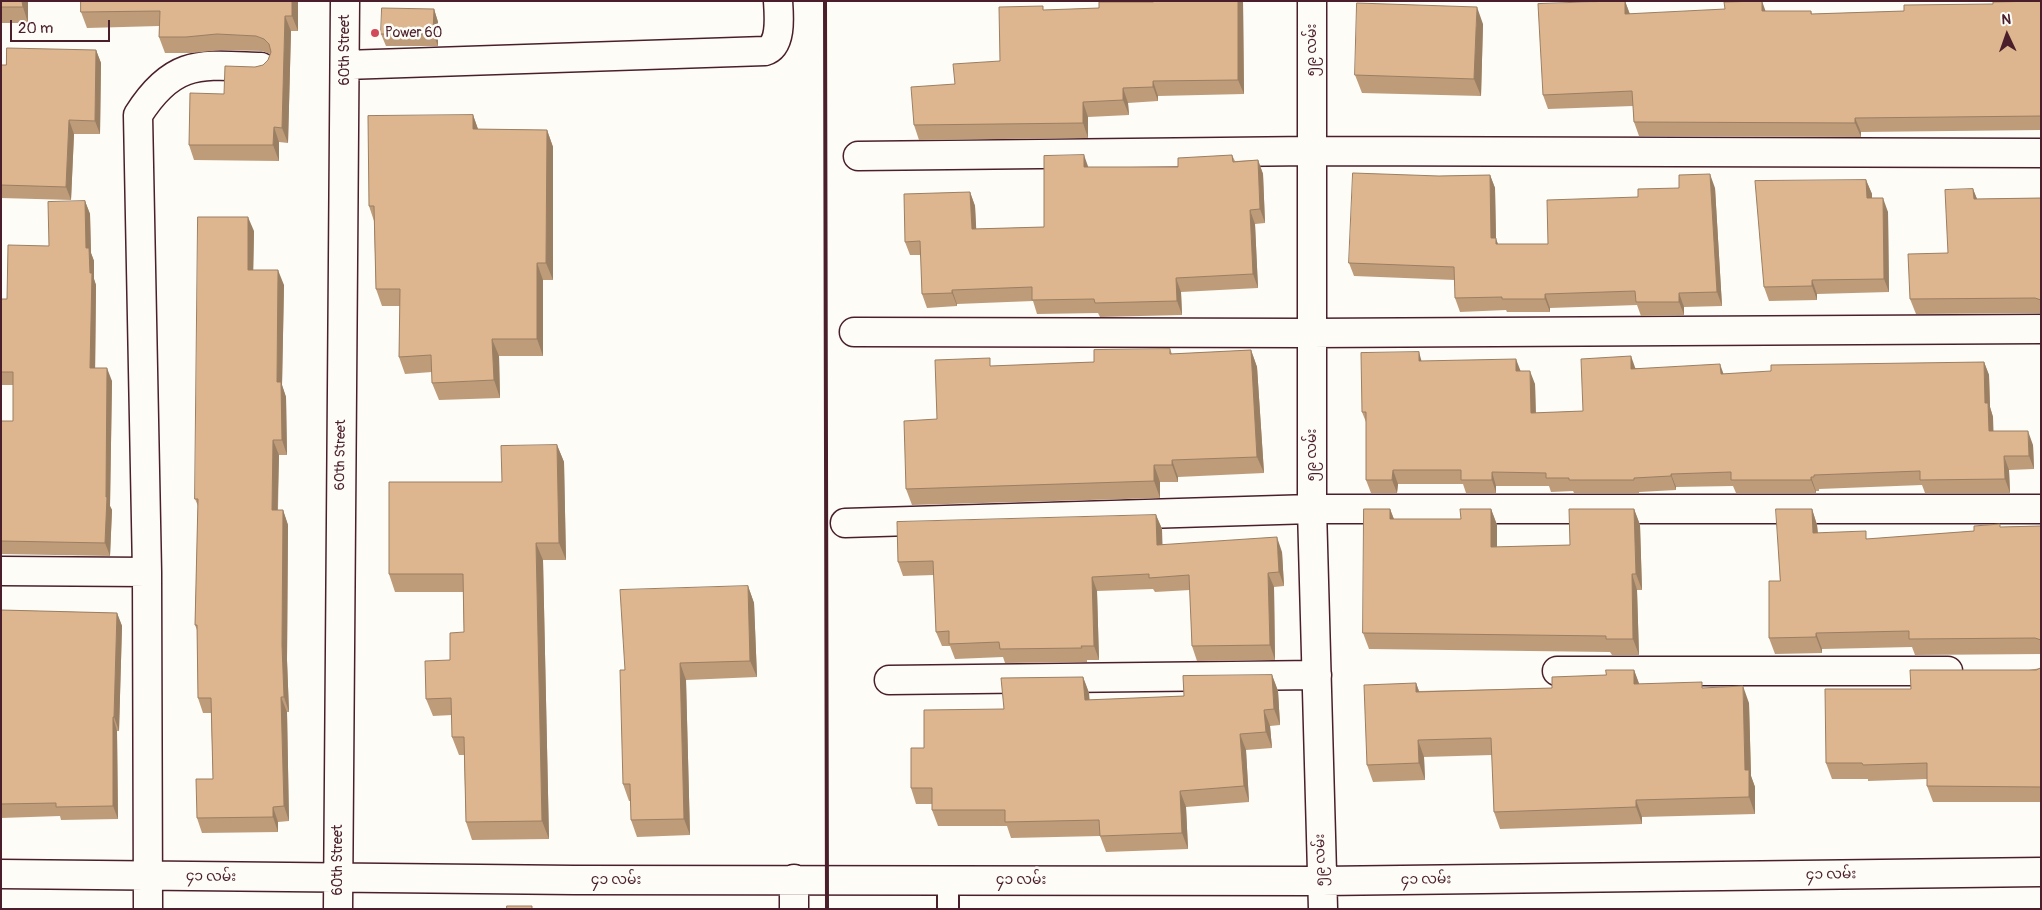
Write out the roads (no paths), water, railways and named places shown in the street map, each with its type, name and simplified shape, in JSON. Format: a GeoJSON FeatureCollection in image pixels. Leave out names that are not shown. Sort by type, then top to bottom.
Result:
{"type":"FeatureCollection","features":[{"type":"Feature","properties":{"kind":"street","name":"60th Street"},"geometry":{"type":"LineString","coordinates":[[338,909],[345,1]]}},
{"type":"Feature","properties":{"kind":"street"},"geometry":{"type":"LineString","coordinates":[[345,65],[765,52],[774,45],[778,29],[778,1]]}},
{"type":"Feature","properties":{"kind":"street","name":"၅၉ လမ်း"},"geometry":{"type":"LineString","coordinates":[[1312,1],[1312,509],[1323,909]]}},
{"type":"Feature","properties":{"kind":"street"},"geometry":{"type":"LineString","coordinates":[[148,909],[147,572],[138,115],[147,101],[161,86],[187,68],[203,65],[261,67]]}},
{"type":"Feature","properties":{"kind":"street"},"geometry":{"type":"LineString","coordinates":[[858,156],[1312,151],[2041,153]]}},
{"type":"Feature","properties":{"kind":"street"},"geometry":{"type":"LineString","coordinates":[[854,332],[1311,333],[2041,330]]}},
{"type":"Feature","properties":{"kind":"street"},"geometry":{"type":"LineString","coordinates":[[845,523],[1312,509],[2041,509]]}},
{"type":"Feature","properties":{"kind":"street"},"geometry":{"type":"LineString","coordinates":[[1,571],[147,572]]}},
{"type":"Feature","properties":{"kind":"street"},"geometry":{"type":"LineString","coordinates":[[1557,671],[1972,670]]}},
{"type":"Feature","properties":{"kind":"street"},"geometry":{"type":"LineString","coordinates":[[889,680],[1317,675]]}},
{"type":"Feature","properties":{"kind":"street","name":"၄၁ လမ်း"},"geometry":{"type":"LineString","coordinates":[[1,874],[574,880],[794,879],[1322,882],[2041,872]]}},
{"type":"Feature","properties":{"kind":"street"},"geometry":{"type":"LineString","coordinates":[[794,879],[794,909]]}},
{"type":"Feature","properties":{"kind":"lane"},"geometry":{"type":"LineString","coordinates":[[948,880],[948,909]]}},
{"type":"Feature","properties":{"kind":"railway"},"geometry":{"type":"LineString","coordinates":[[825,1],[827,909]]}},
{"type":"Feature","properties":{"kind":"place","name":"Power 60"},"geometry":{"type":"Point","coordinates":[375,33]}}]}
